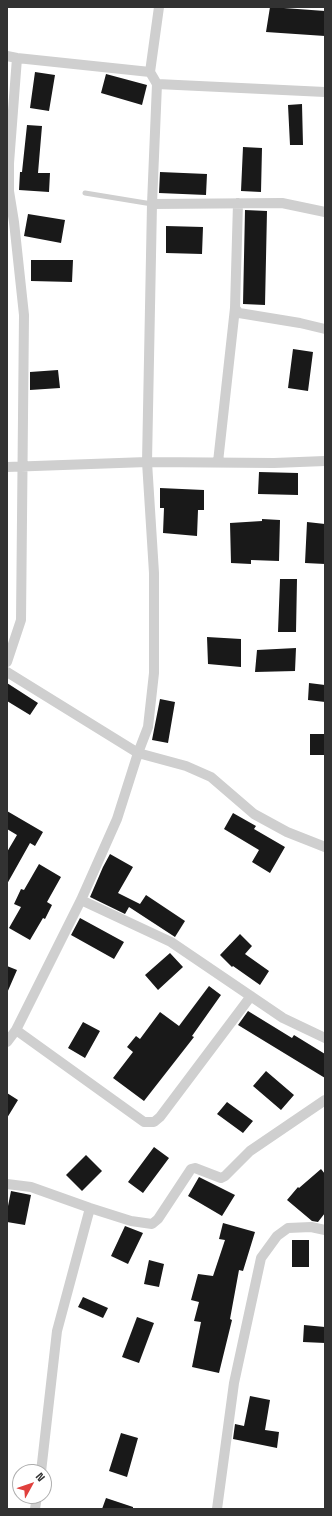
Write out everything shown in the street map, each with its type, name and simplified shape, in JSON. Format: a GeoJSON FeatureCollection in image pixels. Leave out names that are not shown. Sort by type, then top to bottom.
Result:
{"type":"FeatureCollection","features":[{"type":"Feature","properties":{"kind":"street"},"geometry":{"type":"LineString","coordinates":[[7,1042],[16,1030],[81,900],[117,819],[148,727],[154,673],[154,573],[147,462],[152,204],[157,84],[150,72],[159,7]]}},
{"type":"Feature","properties":{"kind":"street"},"geometry":{"type":"LineString","coordinates":[[7,662],[21,620],[24,315],[9,184],[12,57],[150,72]]}},
{"type":"Feature","properties":{"kind":"street"},"geometry":{"type":"LineString","coordinates":[[157,84],[325,92]]}},
{"type":"Feature","properties":{"kind":"street"},"geometry":{"type":"LineString","coordinates":[[218,462],[235,308],[238,203]]}},
{"type":"Feature","properties":{"kind":"street"},"geometry":{"type":"LineString","coordinates":[[152,204],[282,203],[325,212]]}},
{"type":"Feature","properties":{"kind":"street"},"geometry":{"type":"LineString","coordinates":[[235,308],[239,313],[300,323],[325,329]]}},
{"type":"Feature","properties":{"kind":"street"},"geometry":{"type":"LineString","coordinates":[[7,467],[22,468],[147,462],[274,463],[325,461]]}},
{"type":"Feature","properties":{"kind":"street"},"geometry":{"type":"LineString","coordinates":[[7,672],[138,753],[186,766],[211,777],[254,814],[287,832],[325,847]]}},
{"type":"Feature","properties":{"kind":"street"},"geometry":{"type":"LineString","coordinates":[[81,900],[171,942],[283,1018],[325,1038]]}},
{"type":"Feature","properties":{"kind":"street"},"geometry":{"type":"LineString","coordinates":[[16,1030],[144,1122],[154,1122],[160,1118],[251,996]]}},
{"type":"Feature","properties":{"kind":"street"},"geometry":{"type":"LineString","coordinates":[[7,1184],[31,1187],[131,1221],[152,1224],[158,1219],[191,1169],[195,1168],[222,1178],[250,1151],[325,1100]]}},
{"type":"Feature","properties":{"kind":"street"},"geometry":{"type":"LineString","coordinates":[[42,1464],[57,1331],[90,1208]]}},
{"type":"Feature","properties":{"kind":"street"},"geometry":{"type":"LineString","coordinates":[[217,1509],[234,1383],[261,1258],[277,1236],[288,1228],[312,1227],[325,1230]]}},
{"type":"Feature","properties":{"kind":"lane"},"geometry":{"type":"LineString","coordinates":[[85,193],[152,204]]}},
{"type":"Feature","properties":{"kind":"building"},"geometry":{"type":"Polygon","coordinates":[[[270,7],[325,11],[325,36],[266,32],[270,7]]]}},
{"type":"Feature","properties":{"kind":"building"},"geometry":{"type":"Polygon","coordinates":[[[35,72],[55,75],[49,111],[30,108],[35,72]]]}},
{"type":"Feature","properties":{"kind":"building"},"geometry":{"type":"Polygon","coordinates":[[[106,74],[147,85],[142,105],[101,93],[106,74]]]}},
{"type":"Feature","properties":{"kind":"building"},"geometry":{"type":"Polygon","coordinates":[[[302,104],[303,145],[290,145],[288,105],[302,104]]]}},
{"type":"Feature","properties":{"kind":"building"},"geometry":{"type":"Polygon","coordinates":[[[27,125],[42,126],[38,173],[50,173],[49,192],[19,190],[20,172],[22,172],[27,125]]]}},
{"type":"Feature","properties":{"kind":"building"},"geometry":{"type":"Polygon","coordinates":[[[243,147],[262,148],[261,192],[241,191],[243,147]]]}},
{"type":"Feature","properties":{"kind":"building"},"geometry":{"type":"Polygon","coordinates":[[[160,172],[207,174],[206,195],[159,193],[160,172]]]}},
{"type":"Feature","properties":{"kind":"building"},"geometry":{"type":"Polygon","coordinates":[[[245,210],[267,211],[265,305],[243,304],[245,210]]]}},
{"type":"Feature","properties":{"kind":"building"},"geometry":{"type":"Polygon","coordinates":[[[28,214],[65,220],[61,243],[24,236],[28,214]]]}},
{"type":"Feature","properties":{"kind":"building"},"geometry":{"type":"Polygon","coordinates":[[[166,226],[203,227],[202,254],[166,253],[166,226]]]}},
{"type":"Feature","properties":{"kind":"building"},"geometry":{"type":"Polygon","coordinates":[[[31,260],[73,260],[72,282],[31,281],[31,260]]]}},
{"type":"Feature","properties":{"kind":"building"},"geometry":{"type":"Polygon","coordinates":[[[293,349],[313,352],[308,391],[288,388],[293,349]]]}},
{"type":"Feature","properties":{"kind":"building"},"geometry":{"type":"Polygon","coordinates":[[[58,370],[60,388],[30,390],[30,372],[58,370]]]}},
{"type":"Feature","properties":{"kind":"building"},"geometry":{"type":"Polygon","coordinates":[[[259,472],[298,473],[298,495],[258,494],[259,472]]]}},
{"type":"Feature","properties":{"kind":"building"},"geometry":{"type":"Polygon","coordinates":[[[160,488],[204,490],[204,510],[198,510],[197,536],[163,533],[164,508],[160,508],[160,488]]]}},
{"type":"Feature","properties":{"kind":"building"},"geometry":{"type":"Polygon","coordinates":[[[262,519],[280,520],[279,561],[251,560],[251,564],[231,563],[230,523],[262,521],[262,519]]]}},
{"type":"Feature","properties":{"kind":"building"},"geometry":{"type":"Polygon","coordinates":[[[307,522],[325,524],[325,564],[305,563],[307,522]]]}},
{"type":"Feature","properties":{"kind":"building"},"geometry":{"type":"Polygon","coordinates":[[[280,579],[297,579],[296,632],[278,632],[280,579]]]}},
{"type":"Feature","properties":{"kind":"building"},"geometry":{"type":"Polygon","coordinates":[[[207,637],[241,639],[241,667],[208,664],[207,637]]]}},
{"type":"Feature","properties":{"kind":"building"},"geometry":{"type":"Polygon","coordinates":[[[296,648],[295,671],[255,672],[257,650],[296,648]]]}},
{"type":"Feature","properties":{"kind":"building"},"geometry":{"type":"Polygon","coordinates":[[[7,683],[38,703],[30,715],[7,701],[7,683]]]}},
{"type":"Feature","properties":{"kind":"building"},"geometry":{"type":"Polygon","coordinates":[[[309,683],[325,685],[325,702],[308,700],[309,683]]]}},
{"type":"Feature","properties":{"kind":"building"},"geometry":{"type":"Polygon","coordinates":[[[160,699],[175,702],[168,743],[152,740],[160,699]]]}},
{"type":"Feature","properties":{"kind":"building"},"geometry":{"type":"Polygon","coordinates":[[[310,734],[325,734],[325,755],[310,755],[310,734]]]}},
{"type":"Feature","properties":{"kind":"building"},"geometry":{"type":"Polygon","coordinates":[[[7,811],[43,832],[35,846],[30,843],[7,884],[7,852],[17,835],[7,829],[7,811]]]}},
{"type":"Feature","properties":{"kind":"building"},"geometry":{"type":"Polygon","coordinates":[[[233,813],[256,826],[254,829],[285,847],[270,873],[252,862],[259,850],[224,829],[233,813]]]}},
{"type":"Feature","properties":{"kind":"building"},"geometry":{"type":"Polygon","coordinates":[[[110,854],[133,867],[118,893],[140,904],[146,895],[185,921],[175,937],[129,907],[125,914],[90,897],[110,854]]]}},
{"type":"Feature","properties":{"kind":"building"},"geometry":{"type":"Polygon","coordinates":[[[39,864],[61,877],[47,902],[52,905],[45,919],[43,918],[30,940],[9,928],[21,907],[14,904],[21,889],[24,890],[39,864]]]}},
{"type":"Feature","properties":{"kind":"building"},"geometry":{"type":"Polygon","coordinates":[[[80,918],[124,942],[114,959],[71,935],[80,918]]]}},
{"type":"Feature","properties":{"kind":"building"},"geometry":{"type":"Polygon","coordinates":[[[240,934],[252,946],[245,954],[269,971],[260,985],[233,966],[232,967],[220,955],[240,934]]]}},
{"type":"Feature","properties":{"kind":"building"},"geometry":{"type":"Polygon","coordinates":[[[170,953],[183,967],[158,990],[145,975],[170,953]]]}},
{"type":"Feature","properties":{"kind":"building"},"geometry":{"type":"Polygon","coordinates":[[[7,966],[17,970],[7,993],[7,966]]]}},
{"type":"Feature","properties":{"kind":"building"},"geometry":{"type":"Polygon","coordinates":[[[209,986],[221,995],[192,1036],[194,1037],[144,1101],[113,1078],[133,1052],[127,1047],[136,1036],[140,1039],[160,1012],[179,1026],[209,986]]]}},
{"type":"Feature","properties":{"kind":"building"},"geometry":{"type":"Polygon","coordinates":[[[248,1011],[292,1038],[294,1035],[325,1054],[325,1078],[238,1025],[248,1011]]]}},
{"type":"Feature","properties":{"kind":"building"},"geometry":{"type":"Polygon","coordinates":[[[83,1022],[100,1031],[85,1058],[68,1048],[83,1022]]]}},
{"type":"Feature","properties":{"kind":"building"},"geometry":{"type":"Polygon","coordinates":[[[266,1071],[294,1095],[281,1110],[253,1086],[266,1071]]]}},
{"type":"Feature","properties":{"kind":"building"},"geometry":{"type":"Polygon","coordinates":[[[7,1093],[18,1100],[7,1118],[7,1093]]]}},
{"type":"Feature","properties":{"kind":"building"},"geometry":{"type":"Polygon","coordinates":[[[227,1102],[253,1121],[243,1133],[217,1114],[227,1102]]]}},
{"type":"Feature","properties":{"kind":"building"},"geometry":{"type":"Polygon","coordinates":[[[154,1147],[169,1158],[143,1193],[128,1182],[154,1147]]]}},
{"type":"Feature","properties":{"kind":"building"},"geometry":{"type":"Polygon","coordinates":[[[86,1155],[102,1171],[82,1191],[66,1175],[86,1155]]]}},
{"type":"Feature","properties":{"kind":"building"},"geometry":{"type":"Polygon","coordinates":[[[321,1169],[325,1174],[325,1213],[318,1222],[312,1221],[287,1200],[298,1187],[299,1188],[321,1169]]]}},
{"type":"Feature","properties":{"kind":"building"},"geometry":{"type":"Polygon","coordinates":[[[199,1177],[235,1195],[222,1216],[188,1196],[199,1177]]]}},
{"type":"Feature","properties":{"kind":"building"},"geometry":{"type":"Polygon","coordinates":[[[11,1191],[31,1195],[25,1225],[7,1222],[7,1211],[11,1191]]]}},
{"type":"Feature","properties":{"kind":"building"},"geometry":{"type":"Polygon","coordinates":[[[223,1223],[255,1232],[243,1271],[239,1270],[230,1319],[232,1320],[219,1373],[192,1367],[201,1322],[194,1321],[199,1302],[191,1300],[198,1274],[213,1276],[225,1240],[219,1239],[223,1223]]]}},
{"type":"Feature","properties":{"kind":"building"},"geometry":{"type":"Polygon","coordinates":[[[125,1226],[143,1233],[128,1264],[111,1256],[125,1226]]]}},
{"type":"Feature","properties":{"kind":"building"},"geometry":{"type":"Polygon","coordinates":[[[292,1240],[309,1240],[309,1267],[292,1267],[292,1240]]]}},
{"type":"Feature","properties":{"kind":"building"},"geometry":{"type":"Polygon","coordinates":[[[149,1260],[164,1264],[159,1287],[144,1284],[149,1260]]]}},
{"type":"Feature","properties":{"kind":"building"},"geometry":{"type":"Polygon","coordinates":[[[83,1297],[108,1308],[103,1318],[78,1307],[83,1297]]]}},
{"type":"Feature","properties":{"kind":"building"},"geometry":{"type":"Polygon","coordinates":[[[137,1317],[154,1323],[139,1363],[122,1357],[137,1317]]]}},
{"type":"Feature","properties":{"kind":"building"},"geometry":{"type":"Polygon","coordinates":[[[304,1325],[325,1327],[325,1343],[303,1342],[304,1325]]]}},
{"type":"Feature","properties":{"kind":"building"},"geometry":{"type":"Polygon","coordinates":[[[250,1396],[270,1400],[265,1430],[279,1432],[277,1448],[233,1439],[235,1424],[244,1426],[250,1396]]]}},
{"type":"Feature","properties":{"kind":"building"},"geometry":{"type":"Polygon","coordinates":[[[121,1433],[138,1438],[127,1477],[109,1471],[121,1433]]]}},
{"type":"Feature","properties":{"kind":"building"},"geometry":{"type":"Polygon","coordinates":[[[106,1498],[133,1507],[133,1509],[102,1509],[106,1498]]]}}]}
